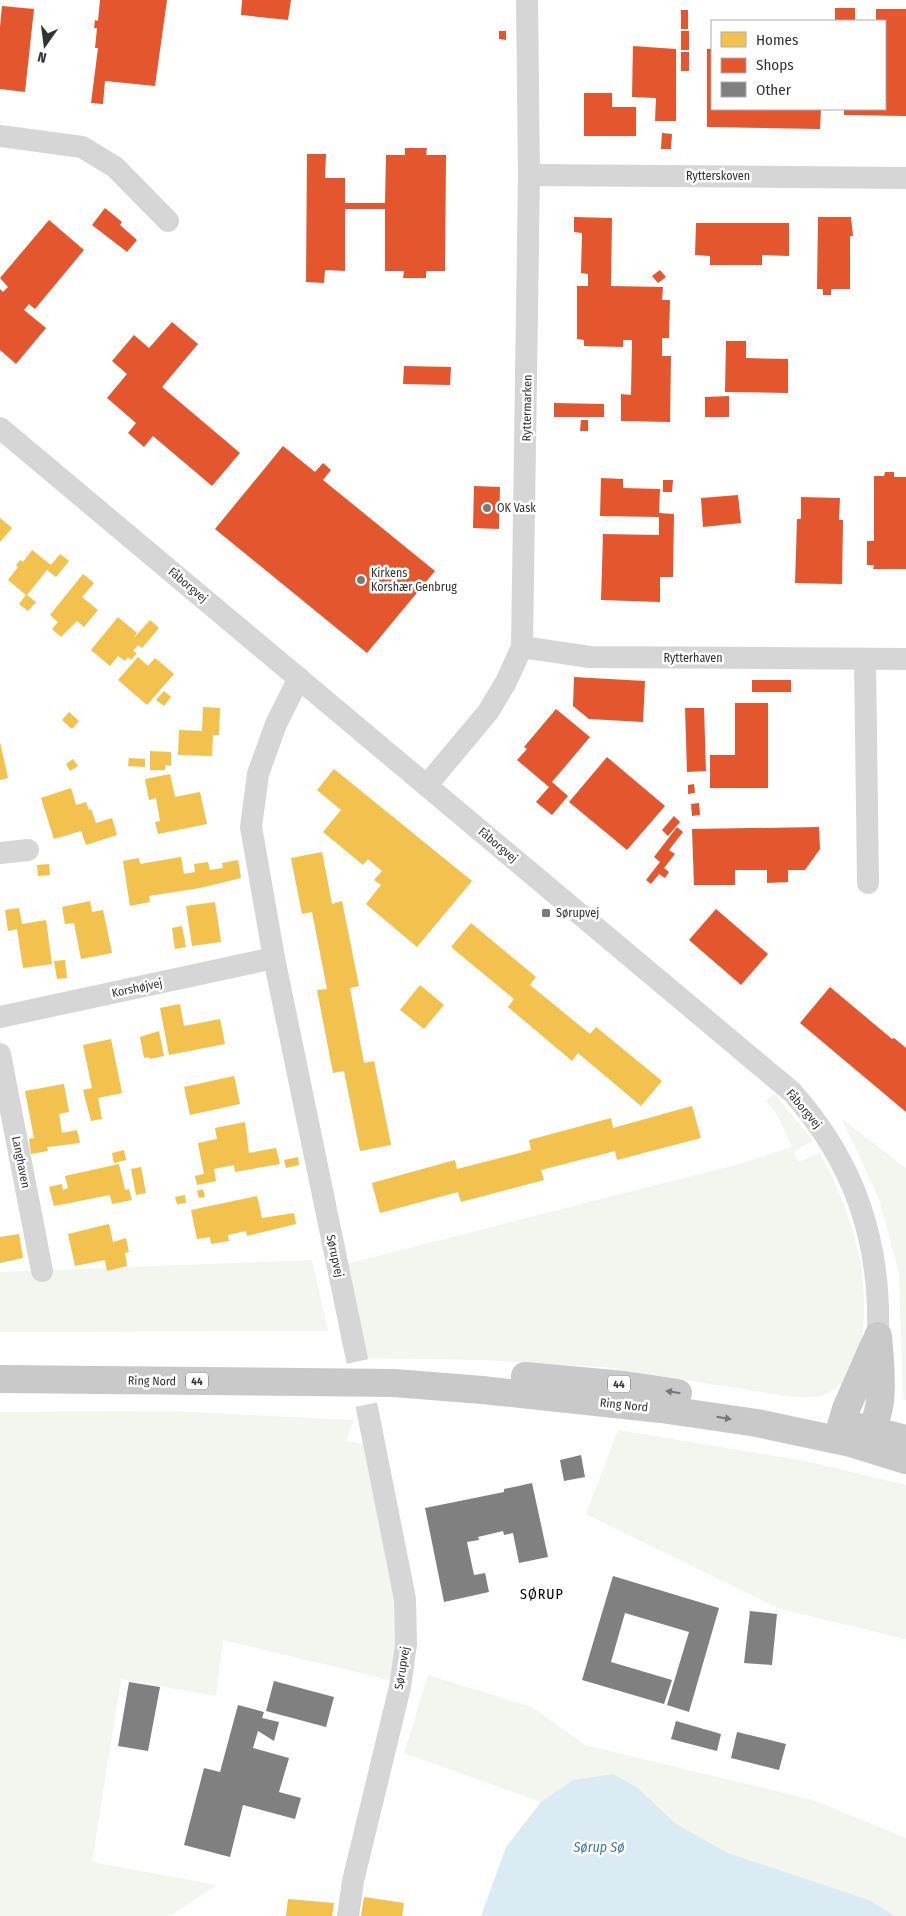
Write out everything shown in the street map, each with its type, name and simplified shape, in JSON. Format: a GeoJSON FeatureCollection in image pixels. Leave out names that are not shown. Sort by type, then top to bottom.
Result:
{"type":"FeatureCollection","features":[{"type":"Feature","properties":{"kind":"main road"},"geometry":{"type":"LineString","coordinates":[[878,1336],[881,1400],[890,1414],[906,1420]]}},
{"type":"Feature","properties":{"kind":"main road"},"geometry":{"type":"LineString","coordinates":[[854,1432],[878,1336]]}},
{"type":"Feature","properties":{"kind":"main road","name":"Ring Nord"},"geometry":{"type":"LineString","coordinates":[[0,1380],[394,1383],[661,1409],[757,1423],[854,1432]]}},
{"type":"Feature","properties":{"kind":"main road"},"geometry":{"type":"LineString","coordinates":[[854,1432],[881,1400]]}},
{"type":"Feature","properties":{"kind":"main road","name":"44"},"geometry":{"type":"LineString","coordinates":[[854,1432],[906,1439]]}},
{"type":"Feature","properties":{"kind":"main road","name":"44"},"geometry":{"type":"LineString","coordinates":[[854,1432],[906,1460]]}},
{"type":"Feature","properties":{"kind":"street","name":"Ryttermarken"},"geometry":{"type":"LineString","coordinates":[[427,785],[488,712],[506,682],[522,646],[529,175],[527,0]]}},
{"type":"Feature","properties":{"kind":"street"},"geometry":{"type":"LineString","coordinates":[[0,136],[82,147],[115,167],[168,221]]}},
{"type":"Feature","properties":{"kind":"street","name":"Rytterskoven"},"geometry":{"type":"LineString","coordinates":[[529,175],[906,178]]}},
{"type":"Feature","properties":{"kind":"street","name":"Fåborgvej"},"geometry":{"type":"LineString","coordinates":[[0,428],[772,1074],[805,1107],[843,1164],[862,1208],[874,1261],[878,1336]]}},
{"type":"Feature","properties":{"kind":"street","name":"Rytterhaven"},"geometry":{"type":"LineString","coordinates":[[522,646],[590,657],[906,659]]}},
{"type":"Feature","properties":{"kind":"street"},"geometry":{"type":"LineString","coordinates":[[865,659],[868,883]]}},
{"type":"Feature","properties":{"kind":"street","name":"Sørupvej"},"geometry":{"type":"LineString","coordinates":[[299,678],[276,724],[258,774],[251,826],[274,958],[353,1340]]}},
{"type":"Feature","properties":{"kind":"street"},"geometry":{"type":"LineString","coordinates":[[0,853],[28,850]]}},
{"type":"Feature","properties":{"kind":"street","name":"Korshøjvej"},"geometry":{"type":"LineString","coordinates":[[0,1017],[274,958]]}},
{"type":"Feature","properties":{"kind":"street","name":"Langhaven"},"geometry":{"type":"LineString","coordinates":[[0,1054],[42,1271]]}},
{"type":"Feature","properties":{"kind":"street","name":"Sørupvej"},"geometry":{"type":"LineString","coordinates":[[348,1916],[352,1881],[400,1687],[406,1644],[405,1599],[370,1418]]}},
{"type":"Feature","properties":{"kind":"shaded area"},"geometry":{"type":"Polygon","coordinates":[[[774,1093],[813,1141],[794,1151],[798,1162],[820,1153],[842,1200],[858,1250],[864,1302],[863,1328],[859,1353],[846,1385],[840,1384],[828,1393],[815,1397],[801,1397],[604,1367],[483,1360],[363,1358],[346,1264],[739,1164],[792,1147],[776,1113],[766,1101],[774,1093]]]}},
{"type":"Feature","properties":{"kind":"shaded area"},"geometry":{"type":"Polygon","coordinates":[[[842,1119],[906,1168],[906,1400],[903,1399],[899,1273],[879,1199],[842,1119]]]}},
{"type":"Feature","properties":{"kind":"shaded area"},"geometry":{"type":"Polygon","coordinates":[[[312,1260],[328,1331],[0,1332],[0,1272],[312,1260]]]}},
{"type":"Feature","properties":{"kind":"shaded area"},"geometry":{"type":"Polygon","coordinates":[[[169,1411],[354,1420],[346,1441],[363,1444],[398,1616],[390,1680],[223,1640],[216,1696],[121,1679],[92,1862],[217,1885],[170,1916],[0,1916],[0,1412],[169,1411]]]}},
{"type":"Feature","properties":{"kind":"shaded area"},"geometry":{"type":"Polygon","coordinates":[[[618,1430],[805,1461],[906,1485],[906,1639],[780,1609],[586,1514],[618,1430]]]}},
{"type":"Feature","properties":{"kind":"shaded area"},"geometry":{"type":"Polygon","coordinates":[[[428,1675],[532,1707],[585,1745],[813,1800],[906,1838],[906,1916],[895,1916],[869,1900],[728,1853],[676,1824],[638,1788],[573,1780],[541,1802],[404,1753],[428,1675]]]}},
{"type":"Feature","properties":{"kind":"water","name":"Sørup Sø"},"geometry":{"type":"Polygon","coordinates":[[[613,1774],[638,1788],[676,1824],[728,1853],[869,1900],[895,1916],[481,1916],[506,1847],[541,1802],[573,1780],[613,1774]]]}},
{"type":"Feature","properties":{"kind":"building: Homes"},"geometry":{"type":"Polygon","coordinates":[[[0,518],[12,528],[0,542],[0,518]]]}},
{"type":"Feature","properties":{"kind":"building: Homes"},"geometry":{"type":"Polygon","coordinates":[[[32,550],[51,565],[60,554],[69,561],[56,577],[47,570],[27,595],[36,602],[28,611],[19,604],[26,595],[8,580],[18,567],[16,565],[20,560],[23,562],[32,550]]]}},
{"type":"Feature","properties":{"kind":"building: Homes"},"geometry":{"type":"Polygon","coordinates":[[[83,574],[94,583],[82,597],[98,610],[84,627],[77,621],[61,637],[52,629],[58,622],[50,615],[83,574]]]}},
{"type":"Feature","properties":{"kind":"building: Homes"},"geometry":{"type":"Polygon","coordinates":[[[118,617],[137,633],[133,639],[150,620],[159,628],[142,648],[138,645],[133,651],[137,653],[131,660],[128,657],[125,661],[118,656],[110,666],[91,650],[118,617]]]}},
{"type":"Feature","properties":{"kind":"building: Homes"},"geometry":{"type":"Polygon","coordinates":[[[138,657],[148,666],[155,658],[174,674],[147,705],[118,680],[138,657]]]}},
{"type":"Feature","properties":{"kind":"building: Homes"},"geometry":{"type":"Polygon","coordinates":[[[164,691],[171,697],[164,706],[156,700],[164,691]]]}},
{"type":"Feature","properties":{"kind":"building: Homes"},"geometry":{"type":"Polygon","coordinates":[[[203,707],[220,708],[219,735],[213,735],[212,756],[178,755],[179,730],[202,731],[203,707]]]}},
{"type":"Feature","properties":{"kind":"building: Homes"},"geometry":{"type":"Polygon","coordinates":[[[69,712],[79,721],[72,729],[62,720],[69,712]]]}},
{"type":"Feature","properties":{"kind":"building: Homes"},"geometry":{"type":"Polygon","coordinates":[[[0,742],[8,778],[0,780],[0,742]]]}},
{"type":"Feature","properties":{"kind":"building: Homes"},"geometry":{"type":"Polygon","coordinates":[[[150,751],[171,752],[171,766],[165,765],[165,770],[150,770],[150,751]]]}},
{"type":"Feature","properties":{"kind":"building: Homes"},"geometry":{"type":"Polygon","coordinates":[[[129,758],[145,759],[145,767],[128,766],[129,758]]]}},
{"type":"Feature","properties":{"kind":"building: Homes"},"geometry":{"type":"Polygon","coordinates":[[[73,759],[78,766],[70,771],[66,764],[73,759]]]}},
{"type":"Feature","properties":{"kind":"building: Homes"},"geometry":{"type":"Polygon","coordinates":[[[334,769],[472,881],[417,947],[366,904],[381,885],[374,880],[382,871],[368,859],[363,865],[323,832],[341,810],[317,790],[334,769]]]}},
{"type":"Feature","properties":{"kind":"building: Homes"},"geometry":{"type":"Polygon","coordinates":[[[170,774],[175,797],[200,792],[207,824],[158,834],[155,822],[160,821],[156,798],[149,800],[145,779],[170,774]]]}},
{"type":"Feature","properties":{"kind":"building: Homes"},"geometry":{"type":"Polygon","coordinates":[[[71,788],[76,805],[86,802],[89,810],[91,809],[96,823],[112,818],[117,835],[86,845],[81,831],[54,839],[41,798],[71,788]]]}},
{"type":"Feature","properties":{"kind":"building: Homes"},"geometry":{"type":"Polygon","coordinates":[[[322,852],[332,904],[342,901],[359,986],[350,988],[364,1063],[374,1061],[391,1145],[360,1151],[344,1071],[333,1073],[317,990],[327,989],[312,912],[302,914],[291,858],[322,852]]]}},
{"type":"Feature","properties":{"kind":"building: Homes"},"geometry":{"type":"Polygon","coordinates":[[[181,857],[184,874],[195,872],[194,864],[208,862],[210,870],[223,868],[222,863],[238,860],[241,878],[200,888],[149,896],[150,902],[130,906],[123,861],[139,858],[140,864],[181,857]]]}},
{"type":"Feature","properties":{"kind":"building: Homes"},"geometry":{"type":"Polygon","coordinates":[[[49,864],[50,875],[38,876],[37,865],[49,864]]]}},
{"type":"Feature","properties":{"kind":"building: Homes"},"geometry":{"type":"Polygon","coordinates":[[[90,901],[92,912],[103,910],[112,953],[81,959],[74,923],[65,924],[62,907],[90,901]]]}},
{"type":"Feature","properties":{"kind":"building: Homes"},"geometry":{"type":"Polygon","coordinates":[[[215,902],[221,942],[192,946],[186,906],[215,902]]]}},
{"type":"Feature","properties":{"kind":"building: Homes"},"geometry":{"type":"Polygon","coordinates":[[[19,908],[22,924],[46,920],[52,964],[23,968],[17,929],[8,931],[5,910],[19,908]]]}},
{"type":"Feature","properties":{"kind":"building: Homes"},"geometry":{"type":"Polygon","coordinates":[[[471,923],[536,977],[530,985],[590,1034],[596,1027],[662,1081],[641,1106],[578,1053],[572,1061],[508,1007],[514,999],[451,947],[471,923]]]}},
{"type":"Feature","properties":{"kind":"building: Homes"},"geometry":{"type":"Polygon","coordinates":[[[182,926],[186,947],[175,949],[172,928],[182,926]]]}},
{"type":"Feature","properties":{"kind":"building: Homes"},"geometry":{"type":"Polygon","coordinates":[[[65,960],[67,978],[57,979],[54,961],[65,960]]]}},
{"type":"Feature","properties":{"kind":"building: Homes"},"geometry":{"type":"Polygon","coordinates":[[[420,985],[444,1005],[424,1029],[400,1010],[420,985]]]}},
{"type":"Feature","properties":{"kind":"building: Homes"},"geometry":{"type":"Polygon","coordinates":[[[180,1004],[184,1026],[220,1019],[225,1044],[169,1055],[160,1008],[180,1004]]]}},
{"type":"Feature","properties":{"kind":"building: Homes"},"geometry":{"type":"Polygon","coordinates":[[[159,1031],[164,1056],[150,1059],[149,1057],[144,1058],[140,1037],[159,1031]]]}},
{"type":"Feature","properties":{"kind":"building: Homes"},"geometry":{"type":"Polygon","coordinates":[[[111,1039],[122,1093],[98,1098],[102,1119],[91,1121],[83,1090],[92,1088],[83,1045],[111,1039]]]}},
{"type":"Feature","properties":{"kind":"building: Homes"},"geometry":{"type":"Polygon","coordinates":[[[234,1076],[240,1104],[190,1115],[184,1087],[234,1076]]]}},
{"type":"Feature","properties":{"kind":"building: Homes"},"geometry":{"type":"Polygon","coordinates":[[[64,1084],[69,1112],[59,1114],[62,1133],[77,1130],[80,1143],[47,1147],[48,1151],[31,1154],[29,1139],[34,1138],[25,1091],[64,1084]]]}},
{"type":"Feature","properties":{"kind":"building: Homes"},"geometry":{"type":"Polygon","coordinates":[[[692,1106],[701,1138],[617,1160],[615,1151],[541,1170],[544,1180],[461,1202],[458,1192],[380,1213],[372,1183],[455,1160],[457,1169],[531,1150],[529,1140],[611,1118],[613,1128],[692,1106]]]}},
{"type":"Feature","properties":{"kind":"building: Homes"},"geometry":{"type":"Polygon","coordinates":[[[245,1122],[249,1153],[276,1148],[280,1164],[235,1172],[234,1165],[214,1169],[216,1181],[197,1185],[195,1176],[204,1174],[198,1143],[217,1139],[215,1128],[245,1122]]]}},
{"type":"Feature","properties":{"kind":"building: Homes"},"geometry":{"type":"Polygon","coordinates":[[[124,1150],[126,1160],[114,1163],[112,1153],[124,1150]]]}},
{"type":"Feature","properties":{"kind":"building: Homes"},"geometry":{"type":"Polygon","coordinates":[[[298,1157],[299,1165],[286,1168],[284,1160],[298,1157]]]}},
{"type":"Feature","properties":{"kind":"building: Homes"},"geometry":{"type":"Polygon","coordinates":[[[119,1164],[125,1190],[129,1189],[132,1200],[112,1204],[110,1195],[54,1206],[49,1187],[62,1184],[63,1190],[68,1188],[65,1176],[119,1164]]]}},
{"type":"Feature","properties":{"kind":"building: Homes"},"geometry":{"type":"Polygon","coordinates":[[[141,1167],[146,1193],[136,1195],[131,1169],[141,1167]]]}},
{"type":"Feature","properties":{"kind":"building: Homes"},"geometry":{"type":"Polygon","coordinates":[[[203,1189],[205,1197],[199,1198],[197,1191],[203,1189]]]}},
{"type":"Feature","properties":{"kind":"building: Homes"},"geometry":{"type":"Polygon","coordinates":[[[185,1195],[186,1203],[177,1204],[175,1197],[185,1195]]]}},
{"type":"Feature","properties":{"kind":"building: Homes"},"geometry":{"type":"Polygon","coordinates":[[[257,1196],[262,1218],[294,1213],[296,1224],[247,1236],[246,1231],[228,1235],[229,1241],[211,1244],[210,1237],[197,1239],[191,1210],[257,1196]]]}},
{"type":"Feature","properties":{"kind":"building: Homes"},"geometry":{"type":"Polygon","coordinates":[[[109,1224],[113,1242],[126,1238],[129,1252],[125,1253],[127,1266],[107,1271],[105,1260],[75,1266],[68,1234],[109,1224]]]}},
{"type":"Feature","properties":{"kind":"building: Homes"},"geometry":{"type":"Polygon","coordinates":[[[19,1234],[23,1258],[0,1263],[0,1237],[19,1234]]]}},
{"type":"Feature","properties":{"kind":"building: Homes"},"geometry":{"type":"Polygon","coordinates":[[[364,1897],[404,1903],[402,1916],[361,1916],[364,1897]]]}},
{"type":"Feature","properties":{"kind":"building: Homes"},"geometry":{"type":"Polygon","coordinates":[[[288,1899],[334,1903],[332,1916],[286,1916],[288,1899]]]}},
{"type":"Feature","properties":{"kind":"building: Shops"},"geometry":{"type":"Polygon","coordinates":[[[100,0],[167,0],[155,86],[105,81],[103,104],[91,103],[98,48],[95,48],[97,28],[94,28],[95,20],[98,21],[100,0]]]}},
{"type":"Feature","properties":{"kind":"building: Shops"},"geometry":{"type":"Polygon","coordinates":[[[242,0],[291,0],[288,20],[241,15],[242,0]]]}},
{"type":"Feature","properties":{"kind":"building: Shops"},"geometry":{"type":"Polygon","coordinates":[[[2,6],[34,9],[25,92],[0,89],[2,6]]]}},
{"type":"Feature","properties":{"kind":"building: Shops"},"geometry":{"type":"Polygon","coordinates":[[[835,8],[855,8],[855,20],[835,20],[835,8]]]}},
{"type":"Feature","properties":{"kind":"building: Shops"},"geometry":{"type":"Polygon","coordinates":[[[876,9],[906,9],[906,116],[844,115],[844,110],[886,110],[886,20],[876,20],[876,9]]]}},
{"type":"Feature","properties":{"kind":"building: Shops"},"geometry":{"type":"Polygon","coordinates":[[[681,10],[688,10],[688,29],[681,29],[681,10]]]}},
{"type":"Feature","properties":{"kind":"building: Shops"},"geometry":{"type":"Polygon","coordinates":[[[499,31],[506,31],[506,40],[499,39],[499,31]]]}},
{"type":"Feature","properties":{"kind":"building: Shops"},"geometry":{"type":"Polygon","coordinates":[[[681,31],[689,31],[689,50],[681,50],[681,31]]]}},
{"type":"Feature","properties":{"kind":"building: Shops"},"geometry":{"type":"Polygon","coordinates":[[[633,46],[676,49],[676,121],[655,121],[656,98],[632,97],[633,46]]]}},
{"type":"Feature","properties":{"kind":"building: Shops"},"geometry":{"type":"Polygon","coordinates":[[[707,49],[711,49],[711,110],[821,110],[820,129],[707,127],[707,49]]]}},
{"type":"Feature","properties":{"kind":"building: Shops"},"geometry":{"type":"Polygon","coordinates":[[[681,52],[689,52],[689,71],[681,71],[681,52]]]}},
{"type":"Feature","properties":{"kind":"building: Shops"},"geometry":{"type":"Polygon","coordinates":[[[584,93],[612,93],[612,107],[636,107],[636,136],[584,136],[584,93]]]}},
{"type":"Feature","properties":{"kind":"building: Shops"},"geometry":{"type":"Polygon","coordinates":[[[662,133],[672,134],[671,149],[661,149],[662,133]]]}},
{"type":"Feature","properties":{"kind":"building: Shops"},"geometry":{"type":"Polygon","coordinates":[[[405,148],[427,148],[426,155],[446,155],[445,271],[426,271],[426,278],[403,278],[404,271],[385,271],[385,209],[345,209],[345,271],[325,270],[324,283],[306,282],[307,154],[326,154],[325,178],[345,178],[345,203],[385,203],[386,155],[405,155],[405,148]]]}},
{"type":"Feature","properties":{"kind":"building: Shops"},"geometry":{"type":"Polygon","coordinates":[[[105,208],[122,222],[120,225],[137,240],[127,252],[92,225],[105,208]]]}},
{"type":"Feature","properties":{"kind":"building: Shops"},"geometry":{"type":"Polygon","coordinates":[[[574,217],[612,218],[611,286],[663,287],[662,300],[670,300],[669,338],[662,338],[662,356],[671,356],[670,422],[621,421],[621,394],[631,395],[632,340],[623,340],[623,347],[584,346],[584,340],[577,339],[577,286],[588,286],[588,274],[581,273],[582,233],[574,232],[574,217]]]}},
{"type":"Feature","properties":{"kind":"building: Shops"},"geometry":{"type":"Polygon","coordinates":[[[818,217],[851,217],[853,236],[850,236],[850,289],[831,289],[831,295],[823,295],[823,289],[817,289],[818,217]]]}},
{"type":"Feature","properties":{"kind":"building: Shops"},"geometry":{"type":"Polygon","coordinates":[[[49,220],[84,250],[35,309],[29,304],[24,310],[46,328],[16,364],[0,350],[0,289],[3,292],[8,287],[0,278],[49,220]]]}},
{"type":"Feature","properties":{"kind":"building: Shops"},"geometry":{"type":"Polygon","coordinates":[[[696,223],[789,223],[789,256],[762,255],[762,265],[710,265],[710,256],[695,255],[696,223]]]}},
{"type":"Feature","properties":{"kind":"building: Shops"},"geometry":{"type":"Polygon","coordinates":[[[660,270],[666,277],[658,283],[652,276],[660,270]]]}},
{"type":"Feature","properties":{"kind":"building: Shops"},"geometry":{"type":"Polygon","coordinates":[[[172,322],[198,344],[162,387],[240,453],[212,486],[153,436],[144,447],[128,433],[136,423],[107,398],[127,374],[112,361],[134,335],[149,348],[172,322]]]}},
{"type":"Feature","properties":{"kind":"building: Shops"},"geometry":{"type":"Polygon","coordinates":[[[726,341],[746,341],[746,358],[788,359],[788,393],[725,392],[726,341]]]}},
{"type":"Feature","properties":{"kind":"building: Shops"},"geometry":{"type":"Polygon","coordinates":[[[404,366],[451,367],[450,385],[403,384],[404,366]]]}},
{"type":"Feature","properties":{"kind":"building: Shops"},"geometry":{"type":"Polygon","coordinates":[[[729,396],[729,417],[705,417],[705,397],[729,396]]]}},
{"type":"Feature","properties":{"kind":"building: Shops"},"geometry":{"type":"Polygon","coordinates":[[[554,403],[604,404],[604,417],[554,417],[554,403]]]}},
{"type":"Feature","properties":{"kind":"building: Shops"},"geometry":{"type":"Polygon","coordinates":[[[581,420],[588,420],[588,431],[580,431],[581,420]]]}},
{"type":"Feature","properties":{"kind":"building: Shops"},"geometry":{"type":"Polygon","coordinates":[[[283,446],[315,472],[323,463],[331,470],[323,480],[435,571],[367,653],[215,529],[283,446]]]}},
{"type":"Feature","properties":{"kind":"building: Shops"},"geometry":{"type":"Polygon","coordinates":[[[885,472],[894,472],[894,477],[906,477],[906,569],[873,569],[874,565],[867,565],[867,541],[874,541],[874,476],[884,476],[885,472]]]}},
{"type":"Feature","properties":{"kind":"building: Shops"},"geometry":{"type":"Polygon","coordinates":[[[601,478],[623,479],[623,488],[660,489],[659,513],[674,514],[673,577],[660,577],[660,602],[601,600],[603,534],[659,535],[659,517],[600,516],[601,478]]]}},
{"type":"Feature","properties":{"kind":"building: Shops"},"geometry":{"type":"Polygon","coordinates":[[[663,480],[673,480],[672,492],[663,492],[663,480]]]}},
{"type":"Feature","properties":{"kind":"building: Shops","name":"OK Vask"},"geometry":{"type":"Polygon","coordinates":[[[474,486],[500,487],[499,529],[473,528],[474,486]]]}},
{"type":"Feature","properties":{"kind":"building: Shops"},"geometry":{"type":"Polygon","coordinates":[[[738,495],[741,523],[703,527],[701,498],[738,495]]]}},
{"type":"Feature","properties":{"kind":"building: Shops"},"geometry":{"type":"Polygon","coordinates":[[[801,497],[840,498],[839,520],[843,520],[842,584],[795,583],[797,519],[801,519],[801,497]]]}},
{"type":"Feature","properties":{"kind":"building: Shops"},"geometry":{"type":"Polygon","coordinates":[[[574,677],[645,681],[643,722],[589,719],[573,706],[574,677]]]}},
{"type":"Feature","properties":{"kind":"building: Shops"},"geometry":{"type":"Polygon","coordinates":[[[752,680],[791,680],[791,692],[752,692],[752,680]]]}},
{"type":"Feature","properties":{"kind":"building: Shops"},"geometry":{"type":"Polygon","coordinates":[[[735,703],[768,703],[768,788],[710,788],[710,755],[735,755],[735,703]]]}},
{"type":"Feature","properties":{"kind":"building: Shops"},"geometry":{"type":"Polygon","coordinates":[[[685,708],[704,708],[706,771],[687,772],[685,708]]]}},
{"type":"Feature","properties":{"kind":"building: Shops"},"geometry":{"type":"Polygon","coordinates":[[[556,709],[590,737],[552,782],[568,796],[552,815],[536,802],[549,787],[517,760],[527,749],[524,747],[556,709]]]}},
{"type":"Feature","properties":{"kind":"building: Shops"},"geometry":{"type":"Polygon","coordinates":[[[607,757],[665,806],[627,850],[569,802],[607,757]]]}},
{"type":"Feature","properties":{"kind":"building: Shops"},"geometry":{"type":"Polygon","coordinates":[[[694,784],[695,793],[688,794],[688,785],[694,784]]]}},
{"type":"Feature","properties":{"kind":"building: Shops"},"geometry":{"type":"Polygon","coordinates":[[[699,803],[700,815],[692,816],[691,804],[699,803]]]}},
{"type":"Feature","properties":{"kind":"building: Shops"},"geometry":{"type":"Polygon","coordinates":[[[674,816],[680,822],[668,836],[662,830],[674,816]]]}},
{"type":"Feature","properties":{"kind":"building: Shops"},"geometry":{"type":"Polygon","coordinates":[[[677,827],[683,832],[669,850],[675,854],[664,868],[669,872],[665,878],[659,874],[651,884],[646,880],[660,862],[654,857],[677,827]]]}},
{"type":"Feature","properties":{"kind":"building: Shops"},"geometry":{"type":"Polygon","coordinates":[[[819,827],[820,849],[805,870],[788,870],[788,882],[767,883],[767,870],[735,870],[735,885],[694,885],[692,829],[819,827]]]}},
{"type":"Feature","properties":{"kind":"building: Shops"},"geometry":{"type":"Polygon","coordinates":[[[716,909],[768,954],[741,985],[689,940],[716,909]]]}},
{"type":"Feature","properties":{"kind":"building: Shops"},"geometry":{"type":"Polygon","coordinates":[[[830,987],[892,1039],[894,1038],[906,1048],[906,1112],[800,1023],[830,987]]]}},
{"type":"Feature","properties":{"kind":"building: Other"},"geometry":{"type":"Polygon","coordinates":[[[581,1455],[585,1477],[564,1481],[560,1460],[581,1455]]]}},
{"type":"Feature","properties":{"kind":"building: Other"},"geometry":{"type":"Polygon","coordinates":[[[532,1483],[548,1557],[519,1563],[513,1533],[504,1535],[503,1531],[478,1537],[479,1540],[467,1542],[474,1575],[485,1573],[489,1592],[444,1602],[425,1508],[504,1492],[504,1489],[532,1483]]]}},
{"type":"Feature","properties":{"kind":"building: Other"},"geometry":{"type":"Polygon","coordinates":[[[613,1576],[719,1608],[689,1712],[667,1705],[689,1632],[625,1613],[611,1662],[672,1680],[664,1704],[582,1680],[613,1576]]]}},
{"type":"Feature","properties":{"kind":"building: Other"},"geometry":{"type":"Polygon","coordinates":[[[750,1611],[777,1614],[772,1665],[744,1663],[750,1611]]]}},
{"type":"Feature","properties":{"kind":"building: Other"},"geometry":{"type":"Polygon","coordinates":[[[274,1681],[334,1697],[326,1727],[266,1711],[274,1681]]]}},
{"type":"Feature","properties":{"kind":"building: Other"},"geometry":{"type":"Polygon","coordinates":[[[129,1682],[160,1687],[148,1751],[118,1746],[129,1682]]]}},
{"type":"Feature","properties":{"kind":"building: Other"},"geometry":{"type":"Polygon","coordinates":[[[238,1705],[264,1712],[262,1718],[279,1722],[274,1741],[258,1731],[253,1748],[289,1758],[279,1792],[301,1798],[295,1819],[243,1805],[230,1857],[184,1845],[204,1768],[220,1772],[238,1705]]]}},
{"type":"Feature","properties":{"kind":"building: Other"},"geometry":{"type":"Polygon","coordinates":[[[676,1721],[721,1734],[717,1751],[671,1739],[676,1721]]]}},
{"type":"Feature","properties":{"kind":"building: Other"},"geometry":{"type":"Polygon","coordinates":[[[737,1732],[786,1744],[779,1770],[731,1758],[737,1732]]]}},
{"type":"Feature","properties":{"kind":"tunnel"},"geometry":{"type":"LineString","coordinates":[[353,1340],[369,1418]]}},
{"type":"Feature","properties":{"kind":"place","name":"OK Vask"},"geometry":{"type":"Point","coordinates":[487,508]}},
{"type":"Feature","properties":{"kind":"place","name":"Kirkens Korshær Genbrug"},"geometry":{"type":"Point","coordinates":[361,580]}},
{"type":"Feature","properties":{"kind":"place","name":"Sørupvej"},"geometry":{"type":"Point","coordinates":[546,913]}},
{"type":"Feature","properties":{"kind":"district","name":"SØRUP"},"geometry":{"type":"Point","coordinates":[542,1594]}}]}
